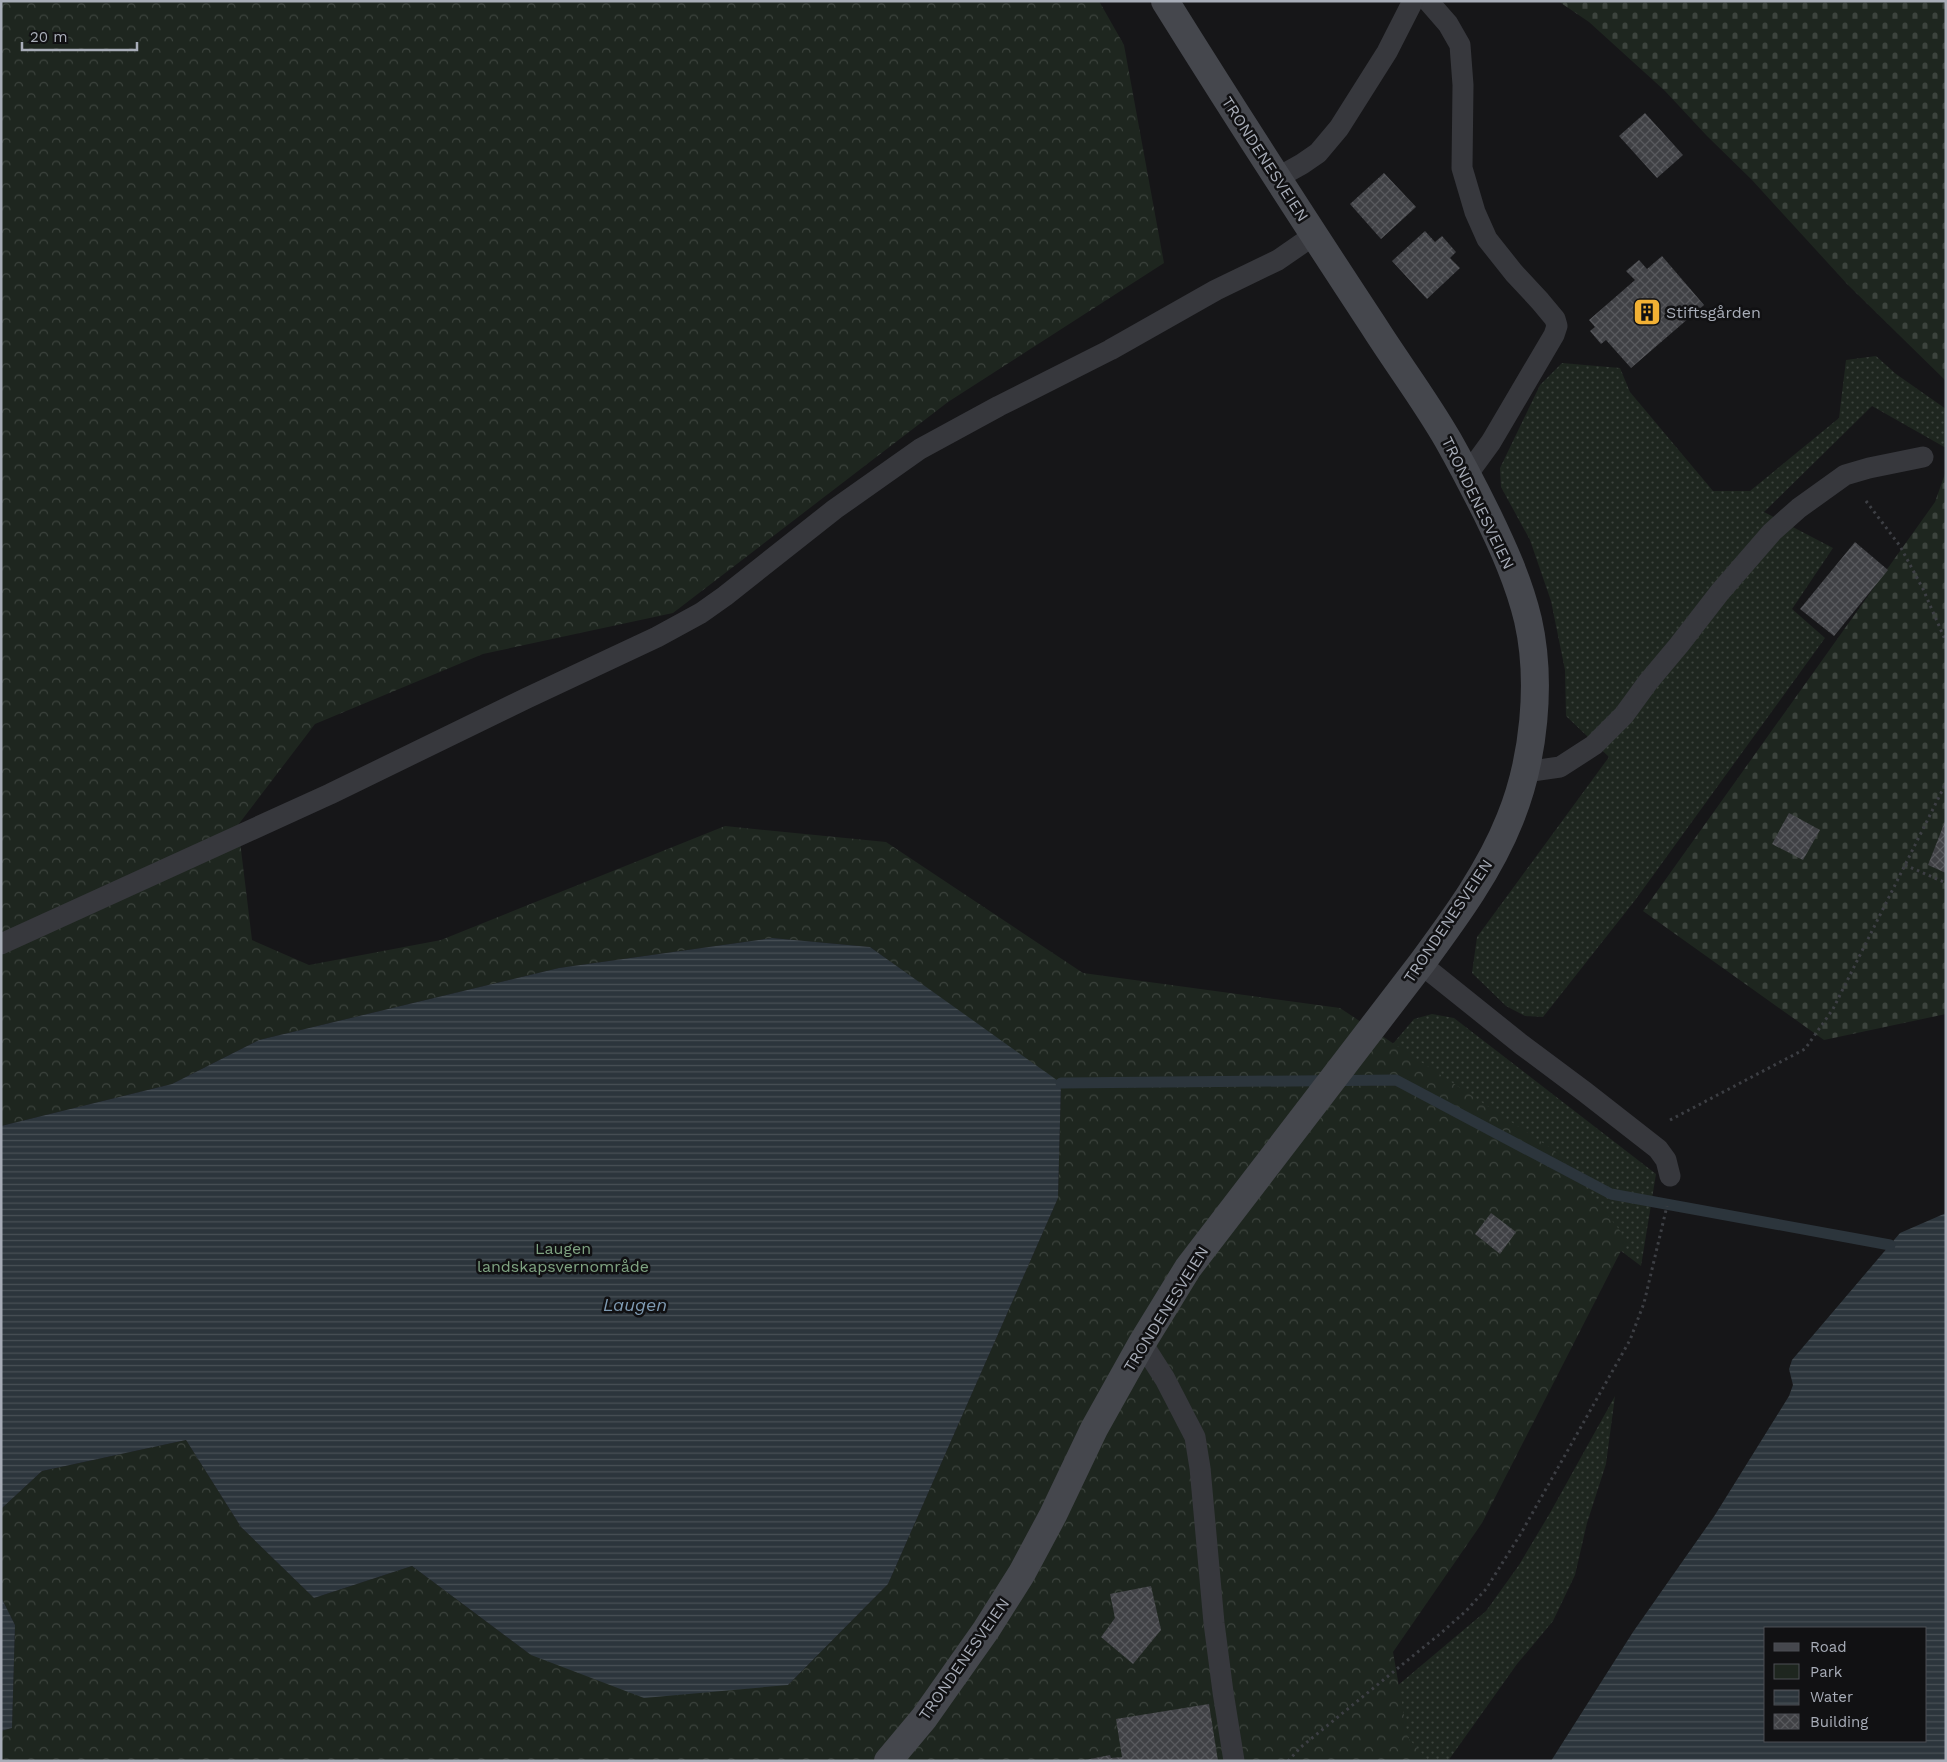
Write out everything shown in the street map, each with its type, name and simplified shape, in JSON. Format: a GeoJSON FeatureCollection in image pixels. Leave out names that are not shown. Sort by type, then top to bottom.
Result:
{"type":"FeatureCollection","features":[{"type":"Feature","properties":{"kind":"main road","name":"TRONDENESVEIEN"},"geometry":{"type":"LineString","coordinates":[[888,1761],[924,1718],[980,1638],[1022,1573],[1094,1430],[1142,1343],[1188,1268],[1451,923],[1490,861],[1510,819],[1525,772],[1530,744],[1534,702],[1534,662],[1522,596],[1503,546],[1467,474],[1446,438],[1277,178],[1165,1]]}},
{"type":"Feature","properties":{"kind":"lane"},"geometry":{"type":"LineString","coordinates":[[1277,178],[1318,153],[1339,128],[1387,52],[1413,1]]}},
{"type":"Feature","properties":{"kind":"lane"},"geometry":{"type":"LineString","coordinates":[[1428,1],[1448,24],[1460,45],[1463,85],[1462,168],[1474,212],[1487,239],[1514,273],[1540,301],[1557,326],[1554,335],[1491,442],[1467,474]]}},
{"type":"Feature","properties":{"kind":"lane"},"geometry":{"type":"LineString","coordinates":[[1,944],[330,794],[657,637],[701,613],[725,596],[835,509],[920,449],[999,406],[1110,350],[1216,290],[1278,260],[1314,235]]}},
{"type":"Feature","properties":{"kind":"lane"},"geometry":{"type":"LineString","coordinates":[[1525,772],[1560,767],[1594,745],[1624,715],[1720,592],[1772,532],[1799,508],[1846,474],[1923,457]]}},
{"type":"Feature","properties":{"kind":"lane"},"geometry":{"type":"LineString","coordinates":[[1421,964],[1514,1039],[1658,1149],[1666,1160],[1670,1176]]}},
{"type":"Feature","properties":{"kind":"lane"},"geometry":{"type":"LineString","coordinates":[[1142,1343],[1165,1379],[1195,1437],[1200,1468],[1216,1632],[1234,1761]]}},
{"type":"Feature","properties":{"kind":"path"},"geometry":{"type":"LineString","coordinates":[[1846,474],[1900,546],[1923,589],[1946,642]]}},
{"type":"Feature","properties":{"kind":"path"},"geometry":{"type":"LineString","coordinates":[[1641,1135],[1805,1049],[1833,1009],[1946,783]]}},
{"type":"Feature","properties":{"kind":"path"},"geometry":{"type":"LineString","coordinates":[[1905,865],[1946,884]]}},
{"type":"Feature","properties":{"kind":"path"},"geometry":{"type":"LineString","coordinates":[[1288,1761],[1301,1747],[1442,1633],[1486,1589],[1520,1535],[1630,1340],[1644,1303],[1658,1252],[1669,1198],[1670,1176]]}},
{"type":"Feature","properties":{"kind":"green space"},"geometry":{"type":"Polygon","coordinates":[[[1,1],[1099,1],[1124,45],[1164,263],[948,402],[673,613],[483,654],[315,724],[238,825],[252,940],[309,965],[441,940],[725,826],[886,842],[1083,973],[1340,1008],[1555,1151],[1627,1239],[1482,1523],[1393,1652],[1408,1738],[1429,1761],[1,1761],[1,1731],[12,1728],[15,1625],[1,1597],[1,1509],[42,1471],[186,1440],[241,1527],[314,1598],[412,1566],[531,1655],[788,1685],[888,1584],[1058,1198],[1061,1084],[870,947],[772,938],[559,968],[259,1040],[172,1084],[1,1126],[1,1]]]}},
{"type":"Feature","properties":{"kind":"green space"},"geometry":{"type":"Polygon","coordinates":[[[1558,1],[1946,1],[1946,381],[1848,285],[1752,180],[1665,91],[1589,22],[1558,1]]]}},
{"type":"Feature","properties":{"kind":"green space"},"geometry":{"type":"Polygon","coordinates":[[[1876,356],[1896,374],[1946,409],[1946,448],[1872,406],[1764,512],[1833,548],[1792,609],[1825,638],[1636,899],[1543,1017],[1525,1016],[1506,1006],[1472,973],[1477,937],[1609,757],[1566,716],[1565,670],[1551,601],[1530,540],[1501,487],[1500,468],[1540,385],[1562,363],[1620,368],[1630,392],[1713,491],[1750,491],[1839,418],[1846,360],[1876,356]]]}},
{"type":"Feature","properties":{"kind":"green space"},"geometry":{"type":"Polygon","coordinates":[[[1946,471],[1946,1014],[1824,1040],[1643,911],[1935,502],[1946,471]]]}},
{"type":"Feature","properties":{"kind":"green space"},"geometry":{"type":"Polygon","coordinates":[[[1432,1014],[1454,1018],[1656,1174],[1641,1266],[1374,1066],[1414,1019],[1432,1014]]]}},
{"type":"Feature","properties":{"kind":"green space"},"geometry":{"type":"Polygon","coordinates":[[[1615,1396],[1606,1464],[1587,1523],[1575,1575],[1553,1621],[1517,1664],[1448,1761],[1308,1761],[1486,1611],[1519,1565],[1615,1396]]]}},
{"type":"Feature","properties":{"kind":"water","name":"Laugen"},"geometry":{"type":"Polygon","coordinates":[[[772,938],[870,947],[1061,1083],[1058,1198],[888,1584],[788,1685],[644,1698],[531,1655],[412,1566],[314,1598],[241,1527],[186,1440],[42,1471],[1,1509],[1,1126],[172,1084],[259,1040],[559,968],[772,938]]]}},
{"type":"Feature","properties":{"kind":"water"},"geometry":{"type":"Polygon","coordinates":[[[1946,1213],[1946,1761],[1551,1761],[1633,1632],[1715,1515],[1789,1396],[1793,1385],[1789,1369],[1792,1360],[1900,1233],[1946,1213]]]}},
{"type":"Feature","properties":{"kind":"water"},"geometry":{"type":"Polygon","coordinates":[[[1,1597],[15,1625],[12,1728],[1,1731],[1,1597]]]}},
{"type":"Feature","properties":{"kind":"building"},"geometry":{"type":"Polygon","coordinates":[[[1645,113],[1683,155],[1657,178],[1619,136],[1645,113]]]}},
{"type":"Feature","properties":{"kind":"building"},"geometry":{"type":"Polygon","coordinates":[[[1384,173],[1416,207],[1381,239],[1350,204],[1384,173]]]}},
{"type":"Feature","properties":{"kind":"building"},"geometry":{"type":"Polygon","coordinates":[[[1425,231],[1435,242],[1442,236],[1456,252],[1450,258],[1460,268],[1427,299],[1392,261],[1425,231]]]}},
{"type":"Feature","properties":{"kind":"building","name":"Stiftsgården"},"geometry":{"type":"Polygon","coordinates":[[[1662,256],[1704,305],[1631,368],[1606,340],[1601,344],[1590,331],[1595,327],[1589,320],[1635,280],[1626,271],[1639,260],[1647,269],[1662,256]]]}},
{"type":"Feature","properties":{"kind":"building"},"geometry":{"type":"Polygon","coordinates":[[[1855,542],[1888,570],[1834,636],[1800,609],[1855,542]]]}},
{"type":"Feature","properties":{"kind":"building"},"geometry":{"type":"Polygon","coordinates":[[[1789,813],[1820,830],[1803,860],[1772,844],[1789,813]]]}},
{"type":"Feature","properties":{"kind":"building"},"geometry":{"type":"Polygon","coordinates":[[[1946,819],[1946,873],[1928,865],[1946,819]]]}},
{"type":"Feature","properties":{"kind":"building"},"geometry":{"type":"Polygon","coordinates":[[[1491,1213],[1516,1232],[1500,1254],[1475,1234],[1491,1213]]]}},
{"type":"Feature","properties":{"kind":"building"},"geometry":{"type":"Polygon","coordinates":[[[1151,1586],[1161,1630],[1133,1664],[1101,1637],[1115,1618],[1110,1594],[1151,1586]]]}},
{"type":"Feature","properties":{"kind":"building"},"geometry":{"type":"Polygon","coordinates":[[[1209,1704],[1218,1761],[1080,1761],[1110,1755],[1111,1758],[1122,1757],[1116,1719],[1209,1704]]]}},
{"type":"Feature","properties":{"kind":"waterway"},"geometry":{"type":"LineString","coordinates":[[1061,1083],[1396,1080],[1611,1194],[1890,1245]]}},
{"type":"Feature","properties":{"kind":"place","name":"Stiftsgården"},"geometry":{"type":"Point","coordinates":[1647,312]}},
{"type":"Feature","properties":{"kind":"park label","name":"Laugen landskapsvernområde"},"geometry":{"type":"Point","coordinates":[563,1257]}}]}
